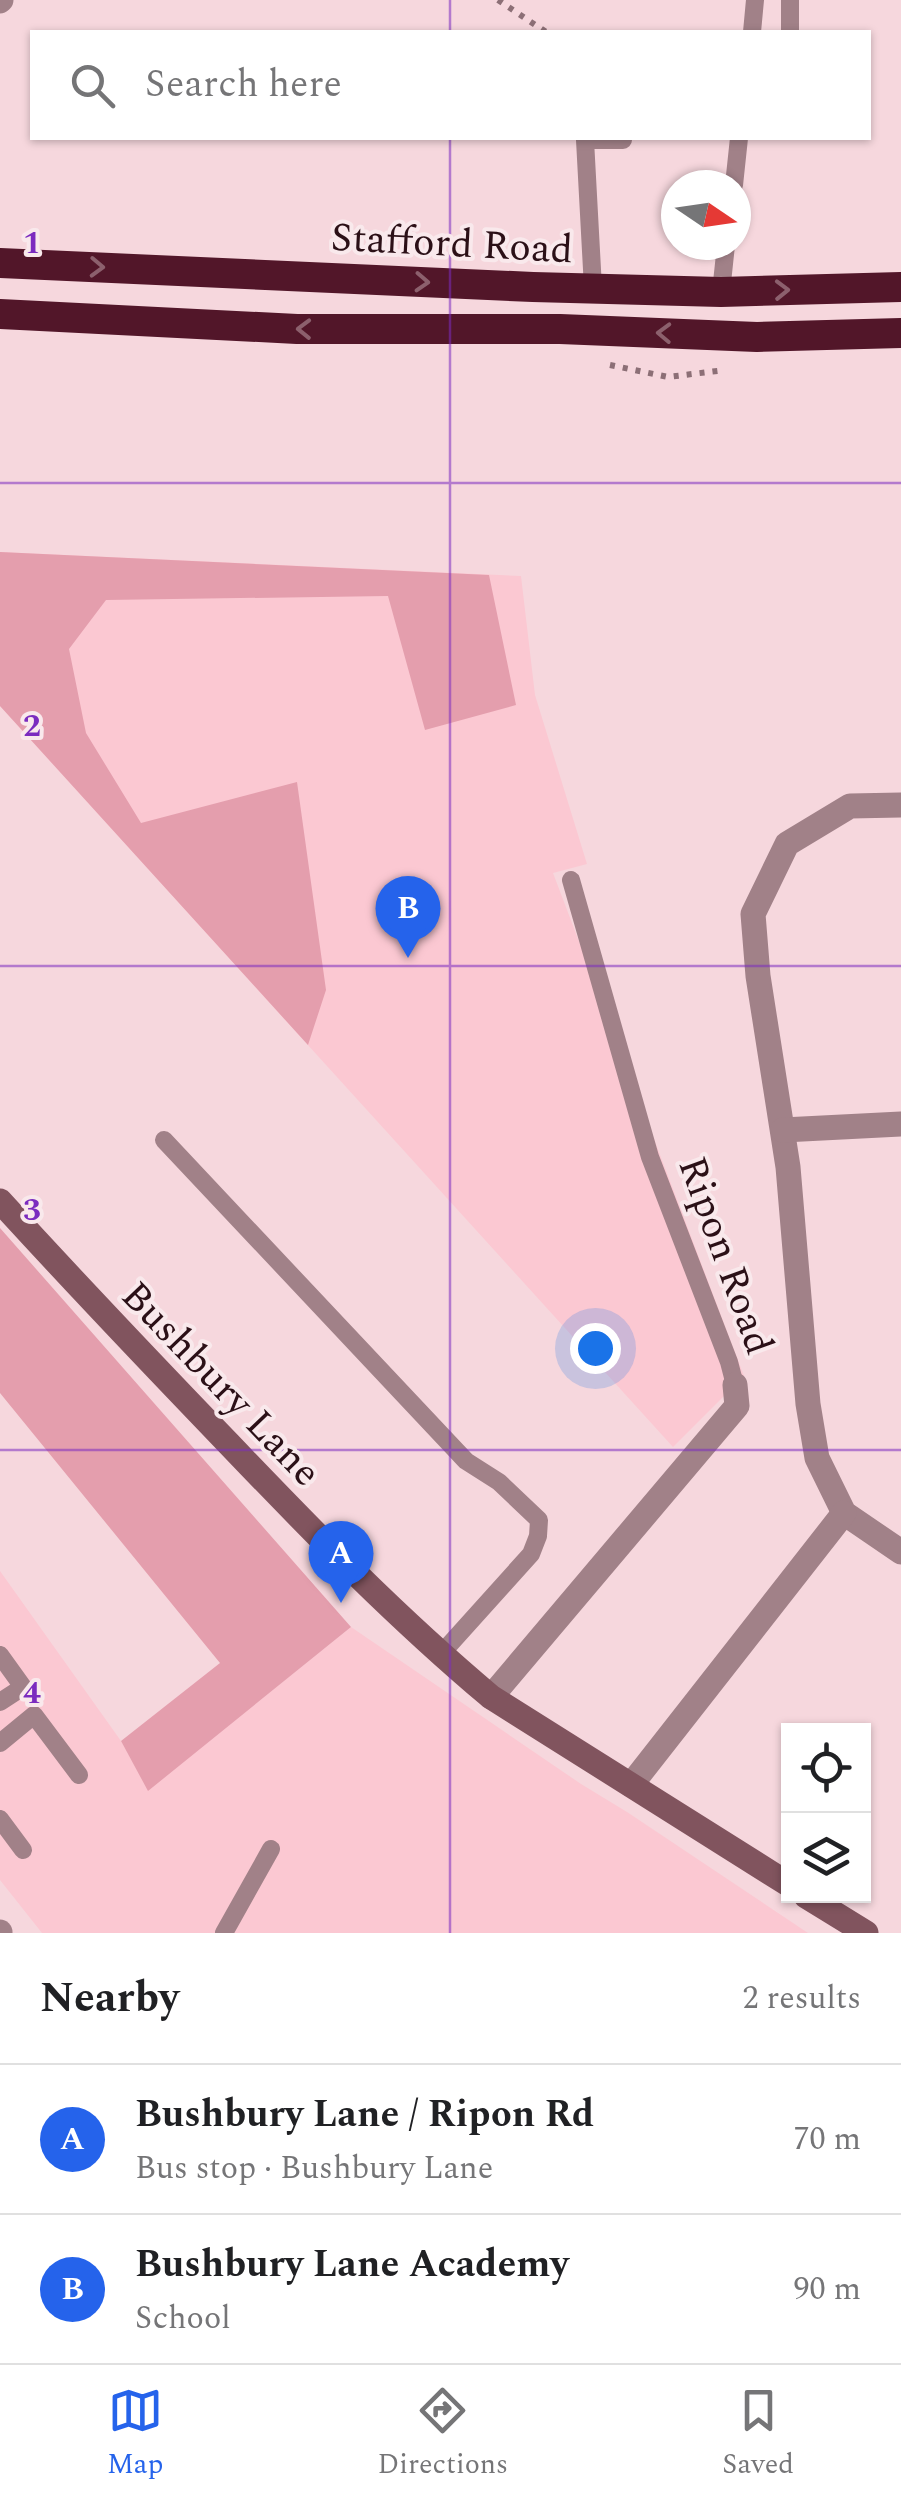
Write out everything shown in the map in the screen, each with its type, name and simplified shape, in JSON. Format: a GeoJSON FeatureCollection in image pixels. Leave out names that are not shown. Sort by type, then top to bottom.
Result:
{"type":"FeatureCollection","features":[{"type":"Feature","properties":{"kind":"highway","name":"Stafford Road"},"geometry":{"type":"LineString","coordinates":[[0,263],[721,292],[901,288]]}},
{"type":"Feature","properties":{"kind":"highway","name":"Stafford Road"},"geometry":{"type":"LineString","coordinates":[[0,314],[297,329],[560,329],[757,337],[901,333]]}},
{"type":"Feature","properties":{"kind":"street"},"geometry":{"type":"LineString","coordinates":[[901,805],[850,806],[787,844],[754,914],[758,976],[783,1130],[808,1404],[817,1458],[844,1512],[901,1552]]}},
{"type":"Feature","properties":{"kind":"street"},"geometry":{"type":"LineString","coordinates":[[783,1130],[901,1124]]}},
{"type":"Feature","properties":{"kind":"street","name":"Bushbury Lane"},"geometry":{"type":"LineString","coordinates":[[0,1201],[282,1500],[441,1654],[491,1697],[781,1880]]}},
{"type":"Feature","properties":{"kind":"street","name":"Ripon Road"},"geometry":{"type":"LineString","coordinates":[[491,1697],[737,1406],[735,1385]]}},
{"type":"Feature","properties":{"kind":"street"},"geometry":{"type":"LineString","coordinates":[[630,1785],[844,1512]]}},
{"type":"Feature","properties":{"kind":"street"},"geometry":{"type":"LineString","coordinates":[[817,1903],[866,1933]]}},
{"type":"Feature","properties":{"kind":"lane"},"geometry":{"type":"LineString","coordinates":[[752,30],[756,0]]}},
{"type":"Feature","properties":{"kind":"lane"},"geometry":{"type":"LineString","coordinates":[[790,0],[790,30]]}},
{"type":"Feature","properties":{"kind":"lane"},"geometry":{"type":"LineString","coordinates":[[593,288],[585,140],[623,140]]}},
{"type":"Feature","properties":{"kind":"lane"},"geometry":{"type":"LineString","coordinates":[[736,170],[739,140]]}},
{"type":"Feature","properties":{"kind":"lane"},"geometry":{"type":"LineString","coordinates":[[721,292],[724,260]]}},
{"type":"Feature","properties":{"kind":"lane","name":"Ripon Road"},"geometry":{"type":"LineString","coordinates":[[572,880],[650,1157],[735,1385]]}},
{"type":"Feature","properties":{"kind":"lane"},"geometry":{"type":"LineString","coordinates":[[164,1140],[466,1461],[499,1482],[538,1520],[538,1536],[531,1554],[441,1654]]}},
{"type":"Feature","properties":{"kind":"lane"},"geometry":{"type":"LineString","coordinates":[[0,1656],[23,1687],[0,1702]]}},
{"type":"Feature","properties":{"kind":"lane"},"geometry":{"type":"LineString","coordinates":[[3,1735],[34,1716],[80,1775]]}},
{"type":"Feature","properties":{"kind":"lane"},"geometry":{"type":"LineString","coordinates":[[0,1819],[24,1850]]}},
{"type":"Feature","properties":{"kind":"lane"},"geometry":{"type":"LineString","coordinates":[[224,1933],[270,1849]]}},
{"type":"Feature","properties":{"kind":"path"},"geometry":{"type":"LineString","coordinates":[[498,0],[543,30]]}},
{"type":"Feature","properties":{"kind":"shaded area"},"geometry":{"type":"Polygon","coordinates":[[[0,552],[521,576],[535,695],[587,864],[553,873],[744,1376],[673,1447],[0,706],[0,552]]]}},
{"type":"Feature","properties":{"kind":"shaded area"},"geometry":{"type":"Polygon","coordinates":[[[0,552],[489,575],[516,705],[425,730],[388,596],[106,600],[69,649],[86,733],[141,823],[297,782],[326,990],[308,1045],[0,706],[0,552]]]}},
{"type":"Feature","properties":{"kind":"shaded area"},"geometry":{"type":"Polygon","coordinates":[[[0,1228],[351,1627],[148,1791],[121,1741],[220,1663],[0,1393],[0,1228]]]}},
{"type":"Feature","properties":{"kind":"shaded area"},"geometry":{"type":"Polygon","coordinates":[[[0,1571],[121,1741],[148,1790],[351,1627],[808,1933],[42,1933],[0,1880],[0,1571]]]}},
{"type":"Feature","properties":{"kind":"place","name":"Bushbury Lane Academy"},"geometry":{"type":"Point","coordinates":[408,958]}},
{"type":"Feature","properties":{"kind":"place","name":"Bushbury Lane / Ripon Rd"},"geometry":{"type":"Point","coordinates":[341,1603]}}]}
